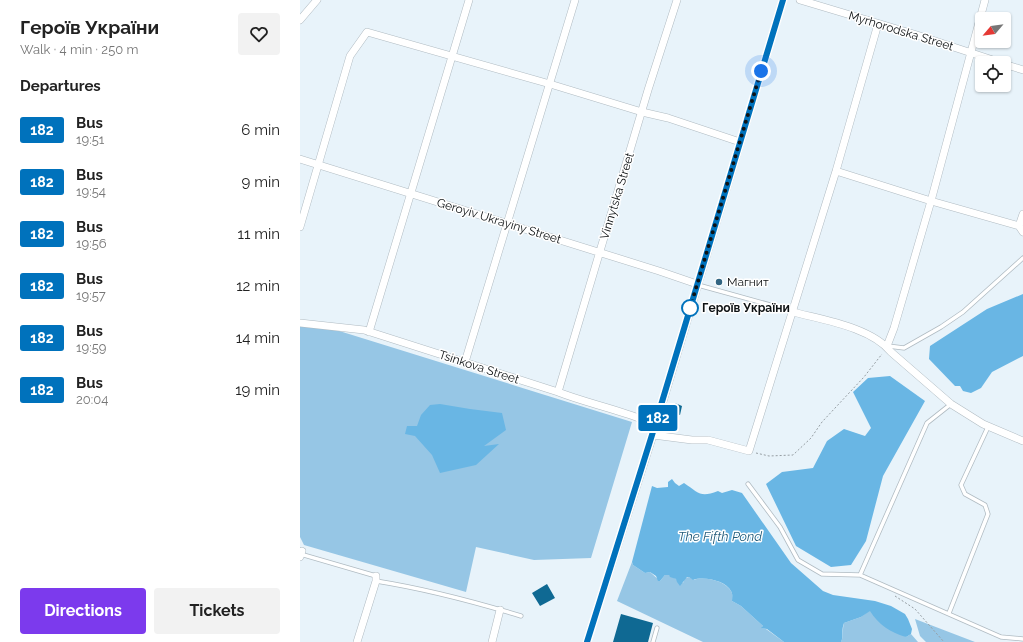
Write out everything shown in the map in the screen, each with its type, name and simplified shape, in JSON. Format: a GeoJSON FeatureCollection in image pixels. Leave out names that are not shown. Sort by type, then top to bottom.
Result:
{"type":"FeatureCollection","features":[{"type":"Feature","properties":{"kind":"street"},"geometry":{"type":"LineString","coordinates":[[300,20],[317,0]]}},
{"type":"Feature","properties":{"kind":"street"},"geometry":{"type":"LineString","coordinates":[[368,332],[469,0]]}},
{"type":"Feature","properties":{"kind":"street"},"geometry":{"type":"LineString","coordinates":[[465,362],[575,0]]}},
{"type":"Feature","properties":{"kind":"street","name":"Vinnytska Street"},"geometry":{"type":"LineString","coordinates":[[558,392],[648,90],[678,0]]}},
{"type":"Feature","properties":{"kind":"street"},"geometry":{"type":"LineString","coordinates":[[587,642],[656,424],[783,0]]}},
{"type":"Feature","properties":{"kind":"street","name":"Myrhorodska Street"},"geometry":{"type":"LineString","coordinates":[[800,0],[981,56]]}},
{"type":"Feature","properties":{"kind":"street"},"geometry":{"type":"LineString","coordinates":[[886,346],[894,328],[972,53],[985,0]]}},
{"type":"Feature","properties":{"kind":"street"},"geometry":{"type":"LineString","coordinates":[[652,435],[692,440],[708,440],[749,451],[836,171],[878,24]]}},
{"type":"Feature","properties":{"kind":"street"},"geometry":{"type":"LineString","coordinates":[[300,227],[350,56],[367,32],[642,112],[668,118],[740,142]]}},
{"type":"Feature","properties":{"kind":"street","name":"Myrhorodska Street"},"geometry":{"type":"LineString","coordinates":[[1011,66],[1023,70]]}},
{"type":"Feature","properties":{"kind":"street","name":"Geroyiv Ukrayiny Street"},"geometry":{"type":"LineString","coordinates":[[300,159],[600,252],[697,284]]}},
{"type":"Feature","properties":{"kind":"street"},"geometry":{"type":"LineString","coordinates":[[836,171],[1021,229],[1023,214]]}},
{"type":"Feature","properties":{"kind":"street"},"geometry":{"type":"LineString","coordinates":[[793,312],[865,332],[886,346],[951,404],[988,427],[1023,441]]}},
{"type":"Feature","properties":{"kind":"street","name":"Tsinkova Street"},"geometry":{"type":"LineString","coordinates":[[300,323],[368,332],[579,400],[628,414],[642,421],[656,424]]}},
{"type":"Feature","properties":{"kind":"street"},"geometry":{"type":"LineString","coordinates":[[357,642],[376,578]]}},
{"type":"Feature","properties":{"kind":"street"},"geometry":{"type":"LineString","coordinates":[[492,642],[500,610]]}},
{"type":"Feature","properties":{"kind":"lane"},"geometry":{"type":"LineString","coordinates":[[886,346],[904,348],[941,327],[963,312],[1023,258]]}},
{"type":"Feature","properties":{"kind":"lane"},"geometry":{"type":"LineString","coordinates":[[697,284],[793,312]]}},
{"type":"Feature","properties":{"kind":"lane"},"geometry":{"type":"LineString","coordinates":[[860,575],[927,423],[951,404]]}},
{"type":"Feature","properties":{"kind":"lane"},"geometry":{"type":"LineString","coordinates":[[949,613],[988,514],[985,505],[965,494],[961,485],[988,427]]}},
{"type":"Feature","properties":{"kind":"lane"},"geometry":{"type":"LineString","coordinates":[[748,484],[780,527],[798,560],[822,574],[860,575],[1001,637],[1023,639]]}},
{"type":"Feature","properties":{"kind":"lane"},"geometry":{"type":"LineString","coordinates":[[301,554],[376,578],[463,599],[521,616]]}},
{"type":"Feature","properties":{"kind":"lane"},"geometry":{"type":"LineString","coordinates":[[653,642],[657,628]]}},
{"type":"Feature","properties":{"kind":"path"},"geometry":{"type":"LineString","coordinates":[[749,451],[769,456],[793,455],[811,438],[822,422],[864,377],[881,356],[886,346]]}},
{"type":"Feature","properties":{"kind":"path"},"geometry":{"type":"LineString","coordinates":[[890,594],[915,609],[944,642]]}},
{"type":"Feature","properties":{"kind":"shaded area"},"geometry":{"type":"Polygon","coordinates":[[[300,325],[320,325],[632,422],[591,558],[534,560],[476,547],[466,592],[304,545],[300,537],[300,325]]]}},
{"type":"Feature","properties":{"kind":"shaded area"},"geometry":{"type":"Polygon","coordinates":[[[632,562],[633,565],[645,573],[650,572],[660,581],[665,575],[669,575],[683,583],[685,578],[689,577],[694,580],[714,580],[724,584],[732,592],[732,601],[741,606],[763,626],[762,628],[766,629],[784,642],[703,642],[617,601],[632,562]]]}},
{"type":"Feature","properties":{"kind":"shaded area"},"geometry":{"type":"Polygon","coordinates":[[[870,610],[906,637],[911,634],[918,642],[841,642],[844,623],[861,617],[870,610]]]}},
{"type":"Feature","properties":{"kind":"shaded area"},"geometry":{"type":"Polygon","coordinates":[[[915,619],[975,642],[926,642],[920,636],[915,619]]]}},
{"type":"Feature","properties":{"kind":"water"},"geometry":{"type":"Polygon","coordinates":[[[1023,294],[1023,356],[992,372],[981,388],[971,393],[963,391],[960,386],[955,386],[929,359],[930,346],[987,309],[1023,294]]]}},
{"type":"Feature","properties":{"kind":"water"},"geometry":{"type":"Polygon","coordinates":[[[890,376],[925,401],[883,476],[866,541],[851,565],[831,567],[796,546],[766,484],[782,472],[813,468],[827,441],[844,429],[865,436],[871,428],[853,392],[868,378],[890,376]]]}},
{"type":"Feature","properties":{"kind":"water"},"geometry":{"type":"Polygon","coordinates":[[[440,404],[502,413],[506,430],[484,446],[499,444],[476,465],[440,473],[432,455],[415,436],[405,434],[407,426],[417,426],[421,415],[430,405],[440,404]]]}},
{"type":"Feature","properties":{"kind":"water","name":"The Fifth Pond"},"geometry":{"type":"Polygon","coordinates":[[[672,479],[679,486],[684,483],[697,492],[703,494],[718,491],[722,493],[732,490],[742,493],[791,563],[823,591],[833,595],[875,601],[891,606],[905,614],[912,629],[911,634],[906,637],[895,633],[881,624],[870,611],[861,617],[844,623],[841,642],[784,642],[767,629],[761,628],[763,626],[741,606],[732,601],[731,591],[720,582],[709,579],[693,580],[687,577],[680,586],[676,579],[670,577],[669,575],[665,575],[660,581],[658,581],[656,576],[650,572],[645,573],[633,565],[632,562],[652,486],[657,488],[668,487],[668,482],[672,479]]]}},
{"type":"Feature","properties":{"kind":"building"},"geometry":{"type":"Polygon","coordinates":[[[675,403],[682,406],[680,415],[672,413],[675,403]]]}},
{"type":"Feature","properties":{"kind":"building"},"geometry":{"type":"Polygon","coordinates":[[[547,584],[555,598],[540,606],[532,593],[547,584]]]}},
{"type":"Feature","properties":{"kind":"building"},"geometry":{"type":"Polygon","coordinates":[[[621,614],[653,623],[648,642],[613,642],[621,614]]]}},
{"type":"Feature","properties":{"kind":"bus line","name":"182"},"geometry":{"type":"LineString","coordinates":[[587,642],[652,435],[783,0]]}},
{"type":"Feature","properties":{"kind":"place","name":"Магнит"},"geometry":{"type":"Point","coordinates":[719,282]}},
{"type":"Feature","properties":{"kind":"place","name":"Героїв України"},"geometry":{"type":"Point","coordinates":[690,308]}},
{"type":"Feature","properties":{"kind":"route"},"geometry":{"type":"LineString","coordinates":[[690,308],[761,71]]}}]}
